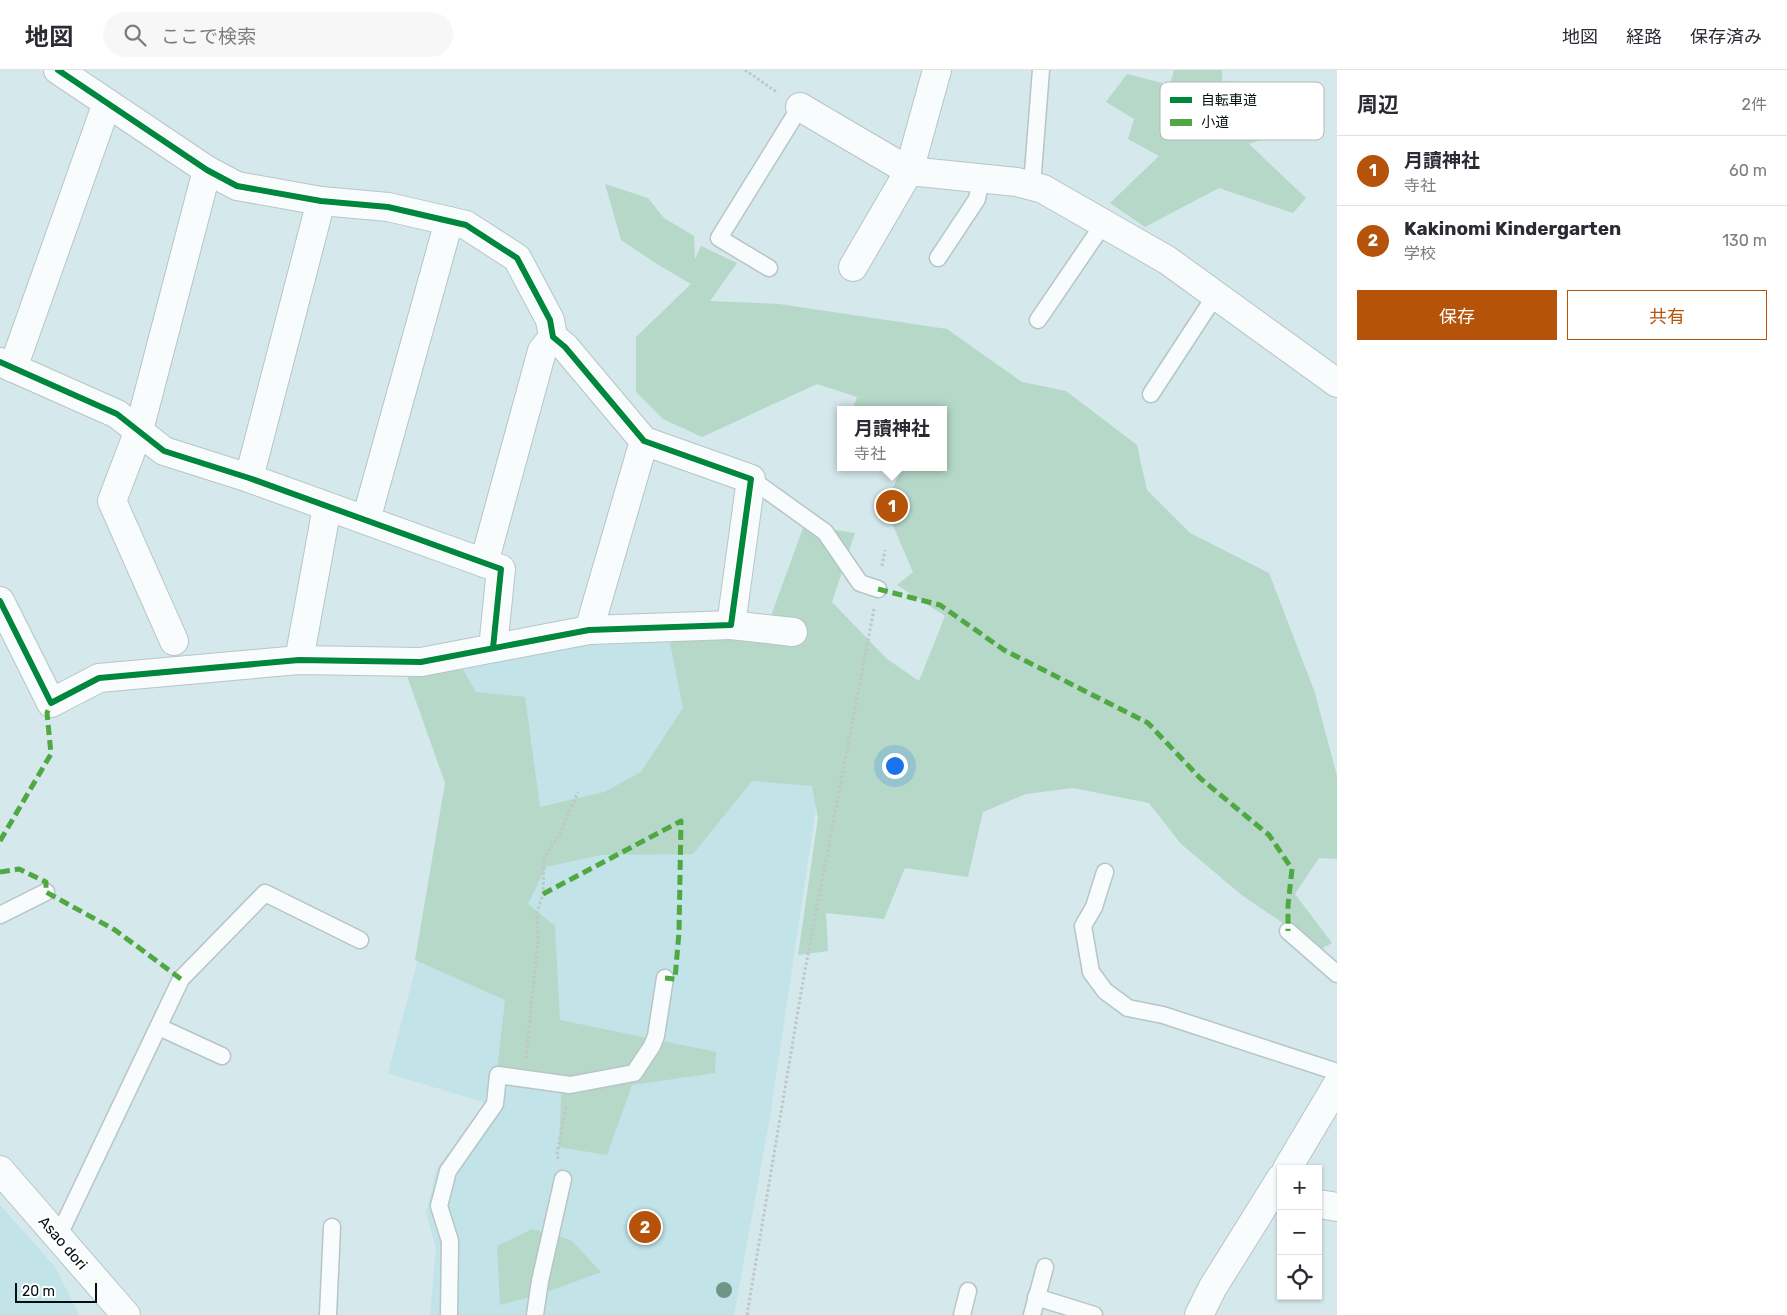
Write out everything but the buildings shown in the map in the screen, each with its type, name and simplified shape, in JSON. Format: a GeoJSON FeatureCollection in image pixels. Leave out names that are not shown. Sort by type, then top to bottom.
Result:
{"type":"FeatureCollection","features":[{"type":"Feature","properties":{"kind":"street"},"geometry":{"type":"LineString","coordinates":[[853,266],[909,171],[937,70]]}},
{"type":"Feature","properties":{"kind":"street"},"geometry":{"type":"LineString","coordinates":[[69,73],[107,103],[207,170],[237,186],[321,201],[388,207],[449,220],[466,225],[517,258],[550,320],[553,338],[565,348],[644,441],[751,479],[731,625]]}},
{"type":"Feature","properties":{"kind":"street"},"geometry":{"type":"LineString","coordinates":[[107,103],[7,365],[117,414],[164,451],[249,478],[501,569],[493,648]]}},
{"type":"Feature","properties":{"kind":"street"},"geometry":{"type":"LineString","coordinates":[[800,107],[909,171],[1032,185],[1104,223],[1167,260],[1337,382]]}},
{"type":"Feature","properties":{"kind":"street"},"geometry":{"type":"LineString","coordinates":[[174,641],[112,501],[139,430],[207,170]]}},
{"type":"Feature","properties":{"kind":"street"},"geometry":{"type":"LineString","coordinates":[[249,478],[321,201]]}},
{"type":"Feature","properties":{"kind":"street"},"geometry":{"type":"LineString","coordinates":[[366,520],[449,220]]}},
{"type":"Feature","properties":{"kind":"street"},"geometry":{"type":"LineString","coordinates":[[484,563],[542,351],[553,338]]}},
{"type":"Feature","properties":{"kind":"street"},"geometry":{"type":"LineString","coordinates":[[589,630],[644,441]]}},
{"type":"Feature","properties":{"kind":"street"},"geometry":{"type":"LineString","coordinates":[[300,660],[327,507]]}},
{"type":"Feature","properties":{"kind":"street"},"geometry":{"type":"LineString","coordinates":[[0,601],[51,703],[99,678],[300,660],[421,662],[589,630],[731,625],[793,632]]}},
{"type":"Feature","properties":{"kind":"street"},"geometry":{"type":"LineString","coordinates":[[1288,1165],[1337,1085]]}},
{"type":"Feature","properties":{"kind":"street","name":"Asao dori"},"geometry":{"type":"LineString","coordinates":[[0,1170],[126,1315]]}},
{"type":"Feature","properties":{"kind":"street"},"geometry":{"type":"LineString","coordinates":[[1199,1315],[1213,1287],[1277,1191]]}},
{"type":"Feature","properties":{"kind":"street"},"geometry":{"type":"LineString","coordinates":[[1322,1205],[1337,1207]]}},
{"type":"Feature","properties":{"kind":"lane"},"geometry":{"type":"LineString","coordinates":[[1032,185],[1041,70]]}},
{"type":"Feature","properties":{"kind":"lane"},"geometry":{"type":"LineString","coordinates":[[769,268],[719,238],[800,107]]}},
{"type":"Feature","properties":{"kind":"lane"},"geometry":{"type":"LineString","coordinates":[[938,258],[978,198],[981,179]]}},
{"type":"Feature","properties":{"kind":"lane"},"geometry":{"type":"LineString","coordinates":[[1038,320],[1104,223]]}},
{"type":"Feature","properties":{"kind":"lane"},"geometry":{"type":"LineString","coordinates":[[1151,394],[1215,296]]}},
{"type":"Feature","properties":{"kind":"lane"},"geometry":{"type":"LineString","coordinates":[[751,479],[825,532],[860,583],[878,589]]}},
{"type":"Feature","properties":{"kind":"lane"},"geometry":{"type":"LineString","coordinates":[[1105,872],[1094,907],[1083,926],[1091,972],[1104,991],[1128,1008],[1164,1015],[1337,1072]]}},
{"type":"Feature","properties":{"kind":"lane"},"geometry":{"type":"LineString","coordinates":[[0,915],[46,892]]}},
{"type":"Feature","properties":{"kind":"lane"},"geometry":{"type":"LineString","coordinates":[[58,1238],[181,979],[265,893],[360,940]]}},
{"type":"Feature","properties":{"kind":"lane"},"geometry":{"type":"LineString","coordinates":[[1288,931],[1337,974]]}},
{"type":"Feature","properties":{"kind":"lane"},"geometry":{"type":"LineString","coordinates":[[449,1315],[450,1241],[439,1206],[448,1171],[495,1104],[498,1075],[570,1085],[634,1073],[652,1046],[656,1036],[665,978]]}},
{"type":"Feature","properties":{"kind":"lane"},"geometry":{"type":"LineString","coordinates":[[158,1027],[222,1056]]}},
{"type":"Feature","properties":{"kind":"lane"},"geometry":{"type":"LineString","coordinates":[[535,1315],[540,1281],[563,1179]]}},
{"type":"Feature","properties":{"kind":"lane"},"geometry":{"type":"LineString","coordinates":[[328,1315],[332,1227]]}},
{"type":"Feature","properties":{"kind":"lane"},"geometry":{"type":"LineString","coordinates":[[1032,1315],[1045,1267]]}},
{"type":"Feature","properties":{"kind":"lane"},"geometry":{"type":"LineString","coordinates":[[962,1315],[968,1291]]}},
{"type":"Feature","properties":{"kind":"lane"},"geometry":{"type":"LineString","coordinates":[[1036,1297],[1094,1315]]}},
{"type":"Feature","properties":{"kind":"path"},"geometry":{"type":"LineString","coordinates":[[744,70],[800,107]]}},
{"type":"Feature","properties":{"kind":"path"},"geometry":{"type":"LineString","coordinates":[[746,1315],[804,975],[885,550]]}},
{"type":"Feature","properties":{"kind":"path"},"geometry":{"type":"LineString","coordinates":[[524,1079],[538,941],[537,912],[542,894],[544,858],[560,833],[578,792]]}},
{"type":"Feature","properties":{"kind":"path"},"geometry":{"type":"LineString","coordinates":[[563,1179],[557,1154],[570,1085]]}},
{"type":"Feature","properties":{"kind":"shaded area"},"geometry":{"type":"Polygon","coordinates":[[[736,639],[840,647],[770,1117],[734,1315],[430,1315],[436,1248],[426,1213],[437,1168],[488,1104],[388,1073],[416,967],[450,781],[407,670],[566,646],[736,639]]]}},
{"type":"Feature","properties":{"kind":"shaded area"},"geometry":{"type":"Polygon","coordinates":[[[0,1205],[55,1267],[79,1315],[0,1315],[0,1205]]]}},
{"type":"Feature","properties":{"kind":"green space"},"geometry":{"type":"Polygon","coordinates":[[[1174,70],[1222,70],[1222,81],[1246,82],[1171,82],[1174,70]]]}},
{"type":"Feature","properties":{"kind":"green space"},"geometry":{"type":"Polygon","coordinates":[[[1127,74],[1160,82],[1160,140],[1260,140],[1249,144],[1306,198],[1293,213],[1219,188],[1145,227],[1110,203],[1159,156],[1128,139],[1134,119],[1106,102],[1127,74]]]}},
{"type":"Feature","properties":{"kind":"green space"},"geometry":{"type":"Polygon","coordinates":[[[605,184],[648,198],[664,218],[694,236],[695,259],[701,246],[737,263],[710,301],[779,304],[947,329],[1022,382],[1066,391],[1137,445],[1147,490],[1190,533],[1269,573],[1315,693],[1337,776],[1337,859],[1319,858],[1295,894],[1332,943],[1321,949],[1243,896],[1181,844],[1149,803],[1073,788],[1026,794],[983,812],[968,877],[905,868],[884,919],[826,913],[828,951],[798,955],[818,818],[812,786],[752,781],[693,854],[601,855],[546,867],[528,904],[555,926],[560,1020],[716,1052],[715,1073],[632,1085],[607,1155],[559,1147],[562,1078],[497,1072],[505,1000],[415,960],[445,783],[407,676],[461,666],[476,692],[525,697],[540,807],[604,792],[641,772],[683,708],[670,643],[696,628],[771,616],[804,525],[855,533],[832,602],[887,659],[919,681],[945,616],[897,585],[913,572],[885,507],[900,471],[947,471],[947,406],[854,406],[857,397],[817,384],[702,437],[663,419],[636,392],[636,337],[691,284],[621,240],[605,184]]]}},
{"type":"Feature","properties":{"kind":"green space"},"geometry":{"type":"Polygon","coordinates":[[[532,1229],[571,1240],[601,1272],[541,1294],[500,1305],[497,1246],[532,1229]]]}},
{"type":"Feature","properties":{"kind":"marked path"},"geometry":{"type":"LineString","coordinates":[[878,589],[940,605],[1004,650],[1148,723],[1200,778],[1269,835],[1292,869],[1288,905],[1288,931]]}},
{"type":"Feature","properties":{"kind":"marked path"},"geometry":{"type":"LineString","coordinates":[[0,841],[51,754],[47,713],[51,703]]}},
{"type":"Feature","properties":{"kind":"marked path"},"geometry":{"type":"LineString","coordinates":[[543,894],[681,821],[679,932],[675,979],[665,978]]}},
{"type":"Feature","properties":{"kind":"marked path"},"geometry":{"type":"LineString","coordinates":[[0,872],[19,869],[46,882],[46,892],[115,930],[181,979]]}},
{"type":"Feature","properties":{"kind":"cycle path"},"geometry":{"type":"LineString","coordinates":[[0,601],[51,703],[99,678],[299,660],[421,662],[589,630],[731,625],[751,479],[644,441],[565,347],[553,337],[550,320],[517,258],[466,225],[388,207],[321,201],[237,186],[207,170],[58,70]]}},
{"type":"Feature","properties":{"kind":"cycle path"},"geometry":{"type":"LineString","coordinates":[[0,362],[117,414],[164,451],[249,478],[501,569],[493,648]]}},
{"type":"Feature","properties":{"kind":"place","name":"月讀神社"},"geometry":{"type":"Point","coordinates":[892,506]}},
{"type":"Feature","properties":{"kind":"place","name":"Kakinomi Kindergarten"},"geometry":{"type":"Point","coordinates":[645,1227]}}]}
